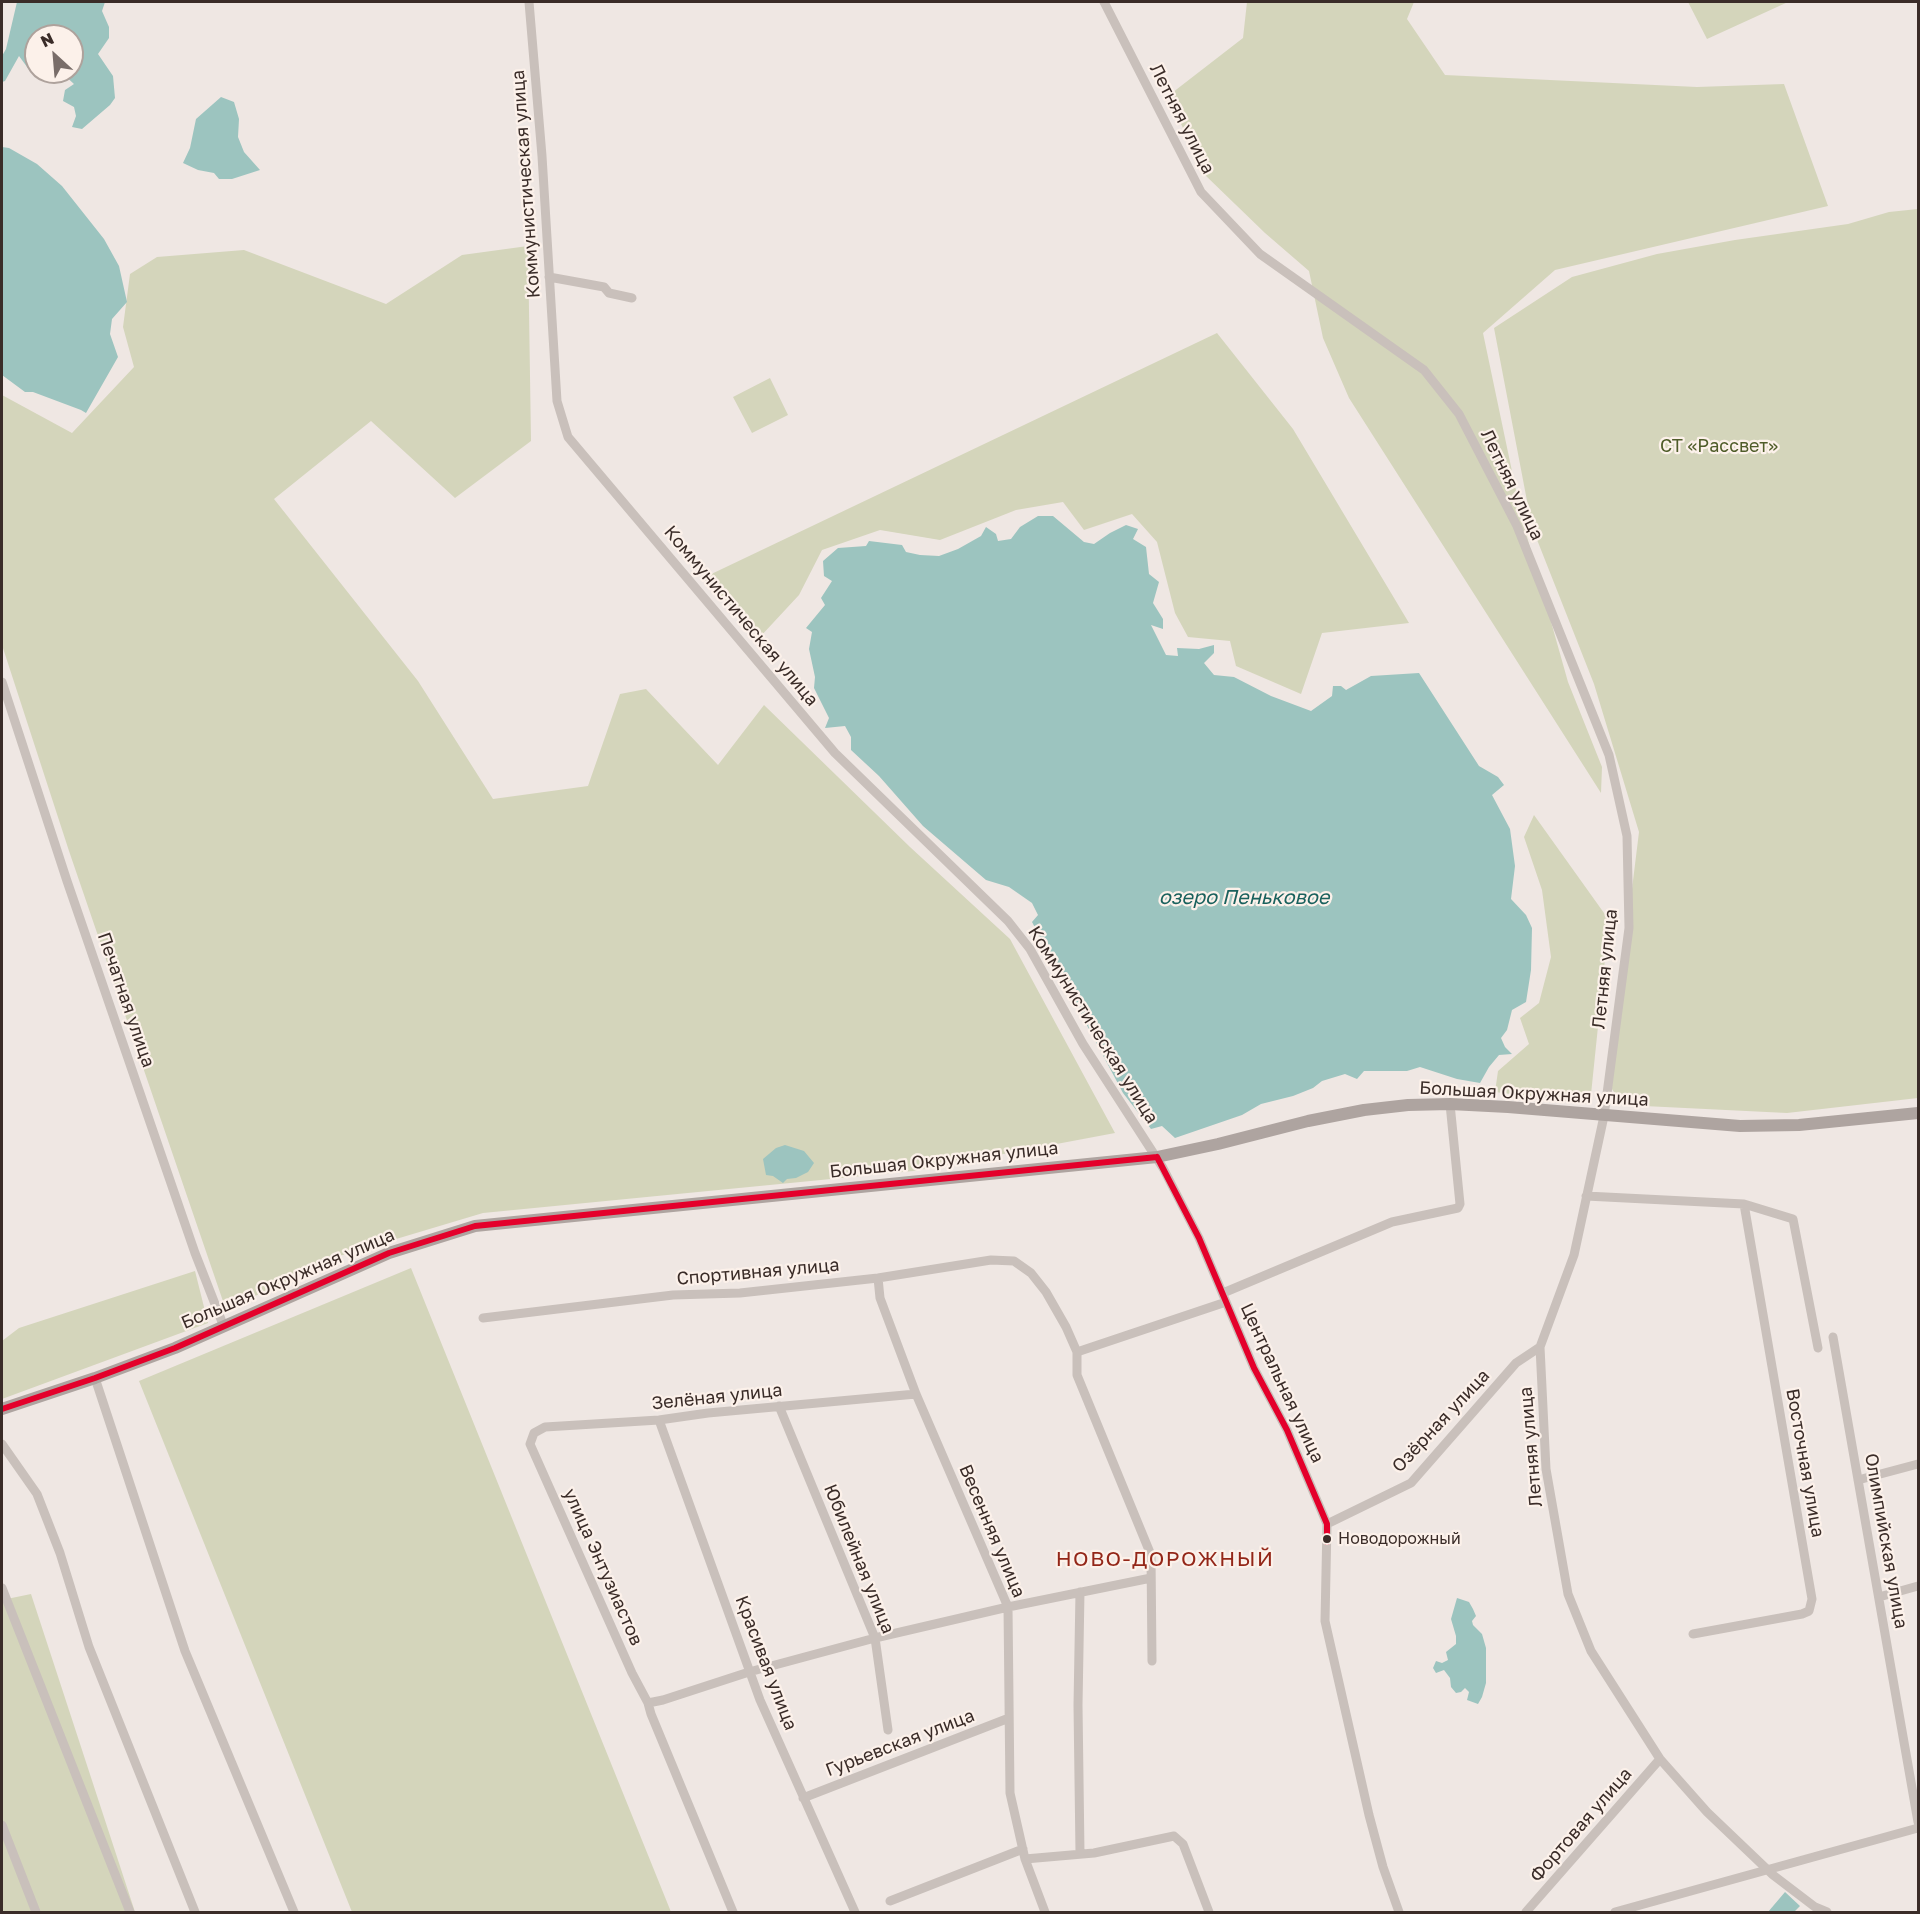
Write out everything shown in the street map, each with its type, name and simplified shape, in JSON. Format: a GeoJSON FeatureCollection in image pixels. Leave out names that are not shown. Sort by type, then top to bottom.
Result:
{"type":"FeatureCollection","features":[{"type":"Feature","properties":{"kind":"main road","name":"Большая Окружная улица"},"geometry":{"type":"LineString","coordinates":[[2,1409],[95,1378],[224,1327],[390,1253],[475,1226],[1157,1157],[1364,1110],[1408,1105],[1450,1104],[1508,1107],[1740,1126],[1799,1125],[1918,1113]]}},
{"type":"Feature","properties":{"kind":"street","name":"Коммунистическая улица"},"geometry":{"type":"LineString","coordinates":[[529,2],[557,401],[568,437],[835,753],[1008,921],[1030,949],[1083,1044],[1157,1157]]}},
{"type":"Feature","properties":{"kind":"street","name":"Летняя улица"},"geometry":{"type":"LineString","coordinates":[[1104,2],[1201,192],[1260,254],[1424,370],[1459,414],[1516,526],[1609,755],[1627,836],[1629,928],[1604,1116],[1574,1255],[1540,1347],[1546,1469],[1568,1594],[1591,1651],[1660,1759],[1707,1812],[1768,1870],[1815,1907],[1827,1912]]}},
{"type":"Feature","properties":{"kind":"street"},"geometry":{"type":"LineString","coordinates":[[549,277],[604,287],[609,293],[632,298]]}},
{"type":"Feature","properties":{"kind":"street","name":"Печатная улица"},"geometry":{"type":"LineString","coordinates":[[2,682],[195,1253],[224,1327]]}},
{"type":"Feature","properties":{"kind":"street"},"geometry":{"type":"LineString","coordinates":[[1152,1661],[1151,1555],[1077,1375],[1077,1352],[1225,1298],[1392,1222],[1458,1208],[1460,1204],[1450,1104]]}},
{"type":"Feature","properties":{"kind":"street","name":"Центральная улица"},"geometry":{"type":"LineString","coordinates":[[1157,1157],[1199,1238],[1254,1368],[1287,1430],[1327,1524],[1325,1621],[1369,1815],[1383,1867],[1399,1912]]}},
{"type":"Feature","properties":{"kind":"street"},"geometry":{"type":"LineString","coordinates":[[1586,1196],[1744,1204],[1793,1219],[1818,1347]]}},
{"type":"Feature","properties":{"kind":"street","name":"Восточная улица"},"geometry":{"type":"LineString","coordinates":[[1693,1634],[1802,1614],[1809,1611],[1812,1599],[1744,1204]]}},
{"type":"Feature","properties":{"kind":"street","name":"Спортивная улица"},"geometry":{"type":"LineString","coordinates":[[483,1318],[673,1295],[740,1293],[878,1278],[991,1260],[1014,1261],[1031,1273],[1046,1292],[1077,1352]]}},
{"type":"Feature","properties":{"kind":"street","name":"Весенняя улица"},"geometry":{"type":"LineString","coordinates":[[878,1278],[880,1298],[916,1394],[1008,1607],[1011,1793],[1024,1854],[1045,1912]]}},
{"type":"Feature","properties":{"kind":"street","name":"Олимпийская улица"},"geometry":{"type":"LineString","coordinates":[[1833,1337],[1918,1822]]}},
{"type":"Feature","properties":{"kind":"street","name":"Озёрная улица"},"geometry":{"type":"LineString","coordinates":[[1327,1524],[1411,1483],[1516,1364],[1540,1347]]}},
{"type":"Feature","properties":{"kind":"street"},"geometry":{"type":"LineString","coordinates":[[95,1378],[185,1651],[294,1912]]}},
{"type":"Feature","properties":{"kind":"street","name":"Зелёная улица"},"geometry":{"type":"LineString","coordinates":[[530,1444],[534,1433],[545,1427],[659,1420],[779,1406],[916,1394]]}},
{"type":"Feature","properties":{"kind":"street","name":"Юбилейная улица"},"geometry":{"type":"LineString","coordinates":[[779,1406],[875,1638],[888,1730]]}},
{"type":"Feature","properties":{"kind":"street","name":"Красивая улица"},"geometry":{"type":"LineString","coordinates":[[659,1420],[749,1672],[855,1912]]}},
{"type":"Feature","properties":{"kind":"street"},"geometry":{"type":"LineString","coordinates":[[2,1444],[37,1494],[60,1553],[89,1647],[195,1912]]}},
{"type":"Feature","properties":{"kind":"street","name":"улица Энтузиастов"},"geometry":{"type":"LineString","coordinates":[[530,1444],[648,1703],[733,1912]]}},
{"type":"Feature","properties":{"kind":"street"},"geometry":{"type":"LineString","coordinates":[[1858,1480],[1918,1464]]}},
{"type":"Feature","properties":{"kind":"street"},"geometry":{"type":"LineString","coordinates":[[648,1703],[749,1672],[875,1638],[1008,1607],[1151,1578]]}},
{"type":"Feature","properties":{"kind":"street"},"geometry":{"type":"LineString","coordinates":[[1879,1597],[1918,1586]]}},
{"type":"Feature","properties":{"kind":"street"},"geometry":{"type":"LineString","coordinates":[[2,1588],[130,1912]]}},
{"type":"Feature","properties":{"kind":"street"},"geometry":{"type":"LineString","coordinates":[[1080,1592],[1078,1705],[1080,1853]]}},
{"type":"Feature","properties":{"kind":"street","name":"Гурьевская улица"},"geometry":{"type":"LineString","coordinates":[[803,1798],[1009,1718]]}},
{"type":"Feature","properties":{"kind":"street","name":"Фортовая улица"},"geometry":{"type":"LineString","coordinates":[[1526,1912],[1660,1759]]}},
{"type":"Feature","properties":{"kind":"street"},"geometry":{"type":"LineString","coordinates":[[2,1824],[36,1912]]}},
{"type":"Feature","properties":{"kind":"street"},"geometry":{"type":"LineString","coordinates":[[1615,1912],[1918,1828]]}},
{"type":"Feature","properties":{"kind":"street"},"geometry":{"type":"LineString","coordinates":[[890,1901],[1024,1854],[1094,1853],[1174,1836],[1183,1844],[1209,1912]]}},
{"type":"Feature","properties":{"kind":"green space"},"geometry":{"type":"Polygon","coordinates":[[[1247,2],[1414,2],[1407,19],[1445,75],[1697,87],[1784,84],[1828,206],[1555,270],[1483,333],[1522,519],[1568,682],[1602,767],[1601,793],[1349,398],[1323,338],[1309,271],[1265,233],[1205,175],[1168,96],[1243,38],[1247,2]]]}},
{"type":"Feature","properties":{"kind":"green space"},"geometry":{"type":"Polygon","coordinates":[[[1688,2],[1788,2],[1707,39],[1688,2]]]}},
{"type":"Feature","properties":{"kind":"green space","name":"СТ «Рассвет»"},"geometry":{"type":"Polygon","coordinates":[[[1918,209],[1918,1098],[1787,1113],[1624,1105],[1608,1084],[1639,832],[1594,684],[1532,527],[1494,328],[1572,277],[1657,254],[1848,224],[1889,212],[1918,209]]]}},
{"type":"Feature","properties":{"kind":"green space"},"geometry":{"type":"Polygon","coordinates":[[[528,246],[531,441],[455,498],[371,421],[274,499],[418,681],[493,799],[588,786],[620,694],[646,689],[718,765],[764,705],[910,847],[1010,939],[1115,1133],[913,1171],[483,1213],[336,1257],[226,1310],[69,851],[2,645],[2,395],[72,433],[134,367],[123,327],[130,274],[157,257],[244,250],[386,304],[462,255],[528,246]]]}},
{"type":"Feature","properties":{"kind":"green space"},"geometry":{"type":"Polygon","coordinates":[[[1217,333],[1293,429],[1409,623],[1322,633],[1301,694],[1236,666],[1230,641],[1188,637],[1175,613],[1157,542],[1132,514],[1084,530],[1063,502],[1016,510],[940,540],[880,530],[822,550],[799,595],[760,637],[703,578],[1217,333]]]}},
{"type":"Feature","properties":{"kind":"green space"},"geometry":{"type":"Polygon","coordinates":[[[770,378],[788,415],[752,433],[733,397],[770,378]]]}},
{"type":"Feature","properties":{"kind":"green space"},"geometry":{"type":"Polygon","coordinates":[[[1534,815],[1609,920],[1590,1104],[1495,1092],[1498,1071],[1529,1044],[1520,1018],[1539,1003],[1551,957],[1542,890],[1524,837],[1534,815]]]}},
{"type":"Feature","properties":{"kind":"green space"},"geometry":{"type":"Polygon","coordinates":[[[411,1268],[671,1912],[352,1912],[139,1381],[411,1268]]]}},
{"type":"Feature","properties":{"kind":"green space"},"geometry":{"type":"Polygon","coordinates":[[[195,1271],[208,1323],[2,1399],[2,1341],[19,1328],[195,1271]]]}},
{"type":"Feature","properties":{"kind":"green space"},"geometry":{"type":"Polygon","coordinates":[[[31,1594],[135,1912],[2,1912],[2,1600],[31,1594]]]}},
{"type":"Feature","properties":{"kind":"water"},"geometry":{"type":"Polygon","coordinates":[[[17,2],[105,2],[102,11],[109,27],[109,38],[98,54],[113,76],[115,98],[82,129],[72,127],[76,116],[74,107],[63,101],[65,90],[74,84],[84,84],[84,24],[24,24],[24,63],[19,56],[5,81],[2,82],[2,56],[6,49],[17,2]]]}},
{"type":"Feature","properties":{"kind":"water"},"geometry":{"type":"Polygon","coordinates":[[[221,97],[234,102],[239,119],[238,137],[244,152],[260,170],[232,179],[219,179],[214,173],[198,170],[183,163],[190,148],[196,119],[221,97]]]}},
{"type":"Feature","properties":{"kind":"water"},"geometry":{"type":"Polygon","coordinates":[[[2,147],[9,148],[37,164],[62,186],[104,239],[119,266],[127,302],[112,319],[110,334],[118,357],[86,413],[33,392],[25,392],[2,375],[2,147]]]}},
{"type":"Feature","properties":{"kind":"water","name":"озеро Пеньковое"},"geometry":{"type":"Polygon","coordinates":[[[1038,516],[1053,516],[1084,542],[1094,544],[1126,525],[1138,529],[1133,539],[1146,547],[1149,574],[1159,582],[1153,603],[1163,619],[1163,629],[1151,625],[1166,655],[1178,656],[1177,648],[1199,649],[1214,645],[1214,653],[1204,663],[1214,675],[1234,677],[1271,696],[1311,711],[1332,696],[1333,686],[1341,686],[1346,690],[1371,676],[1419,673],[1479,766],[1498,777],[1504,785],[1492,795],[1510,829],[1515,866],[1511,899],[1526,915],[1532,928],[1531,970],[1526,1002],[1512,1010],[1507,1030],[1501,1038],[1505,1047],[1512,1054],[1499,1055],[1480,1083],[1457,1079],[1420,1067],[1407,1071],[1364,1071],[1357,1079],[1345,1074],[1322,1081],[1313,1088],[1293,1096],[1261,1104],[1242,1115],[1175,1138],[1162,1126],[1151,1129],[1123,1093],[1032,922],[1038,915],[1032,903],[1009,887],[986,880],[923,826],[879,776],[851,750],[851,737],[845,726],[825,728],[829,718],[814,688],[815,677],[809,649],[812,632],[806,628],[825,605],[821,598],[832,581],[824,576],[823,561],[838,548],[866,546],[869,541],[902,545],[906,552],[920,555],[939,556],[958,549],[981,536],[986,527],[996,534],[998,541],[1011,539],[1020,527],[1038,516]]]}},
{"type":"Feature","properties":{"kind":"water"},"geometry":{"type":"Polygon","coordinates":[[[785,1145],[804,1151],[814,1163],[808,1172],[796,1178],[787,1179],[783,1183],[773,1176],[766,1175],[763,1159],[776,1148],[785,1145]]]}},
{"type":"Feature","properties":{"kind":"water"},"geometry":{"type":"Polygon","coordinates":[[[1457,1598],[1469,1602],[1476,1616],[1472,1621],[1473,1625],[1482,1634],[1486,1648],[1486,1683],[1478,1704],[1467,1700],[1469,1692],[1465,1688],[1456,1693],[1444,1670],[1436,1673],[1433,1668],[1436,1661],[1442,1663],[1448,1660],[1446,1652],[1456,1644],[1451,1619],[1457,1598]]]}},
{"type":"Feature","properties":{"kind":"water"},"geometry":{"type":"Polygon","coordinates":[[[1785,1892],[1800,1906],[1794,1912],[1768,1912],[1785,1892]]]}},
{"type":"Feature","properties":{"kind":"transit line"},"geometry":{"type":"LineString","coordinates":[[1157,1157],[1199,1238],[1254,1368],[1287,1430],[1327,1524],[1327,1542]]}},
{"type":"Feature","properties":{"kind":"transit line"},"geometry":{"type":"LineString","coordinates":[[2,1409],[175,1348],[389,1253],[475,1226],[1157,1157]]}},
{"type":"Feature","properties":{"kind":"place","name":"Новодорожный"},"geometry":{"type":"Point","coordinates":[1327,1539]}},
{"type":"Feature","properties":{"kind":"district","name":"НОВО-ДОРОЖНЫЙ"},"geometry":{"type":"Point","coordinates":[1165,1559]}}]}
